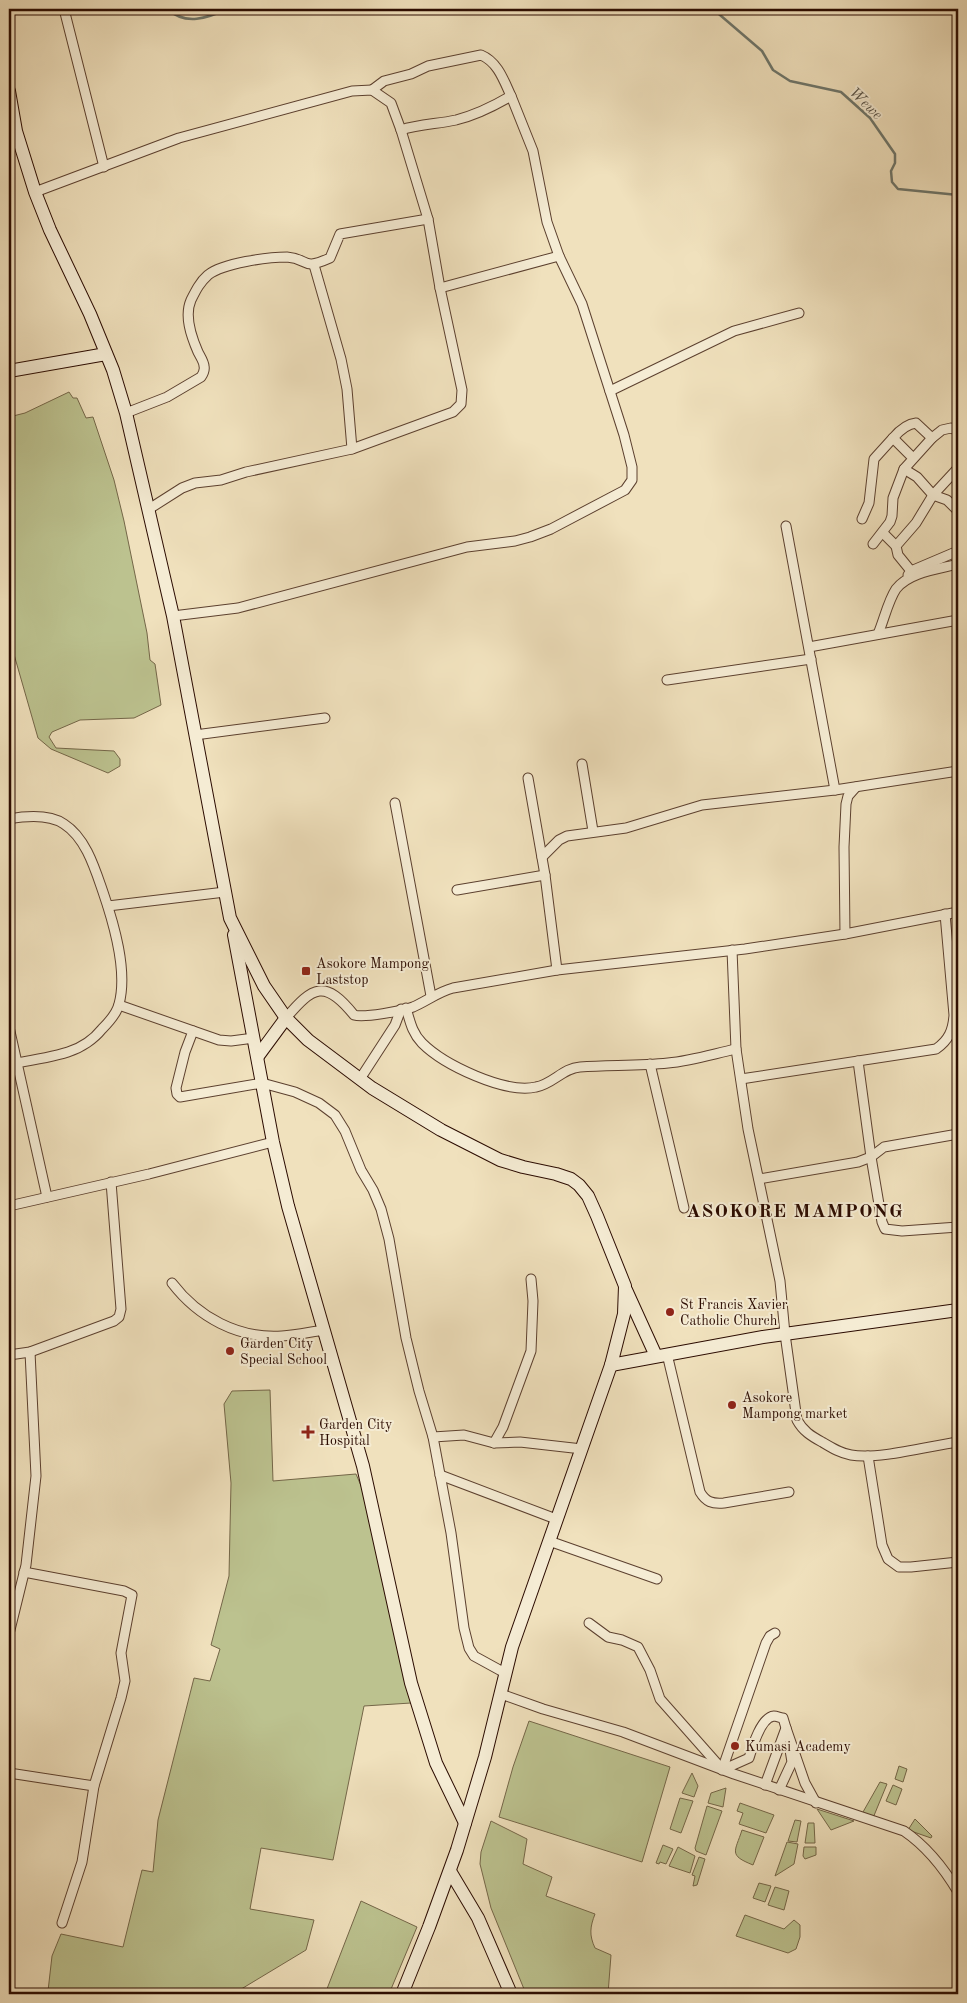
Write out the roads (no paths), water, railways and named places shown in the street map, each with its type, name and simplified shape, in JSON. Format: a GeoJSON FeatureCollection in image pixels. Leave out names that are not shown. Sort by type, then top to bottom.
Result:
{"type":"FeatureCollection","features":[{"type":"Feature","properties":{"kind":"street"},"geometry":{"type":"LineString","coordinates":[[64,9],[104,167]]}},
{"type":"Feature","properties":{"kind":"street"},"geometry":{"type":"LineString","coordinates":[[35,192],[179,138],[352,91],[372,90],[384,81],[411,74],[428,66],[481,55],[496,66],[511,96],[533,151],[547,222],[559,256],[582,304],[626,443],[632,467],[632,480],[625,490],[551,529],[530,537],[515,541],[467,547],[229,610],[172,616]]}},
{"type":"Feature","properties":{"kind":"street"},"geometry":{"type":"LineString","coordinates":[[149,508],[182,488],[195,483],[220,480],[246,472],[352,449],[453,412],[461,404],[462,390],[440,288],[428,219],[401,130],[390,104],[372,90]]}},
{"type":"Feature","properties":{"kind":"street"},"geometry":{"type":"LineString","coordinates":[[9,91],[16,131],[35,192],[50,230],[90,314],[126,413],[172,616],[273,1142],[288,1206],[363,1466],[411,1683],[436,1763],[465,1823]]}},
{"type":"Feature","properties":{"kind":"street"},"geometry":{"type":"LineString","coordinates":[[401,130],[423,124],[461,118],[477,113],[511,96]]}},
{"type":"Feature","properties":{"kind":"street"},"geometry":{"type":"LineString","coordinates":[[126,413],[167,396],[201,377],[204,373],[204,366],[188,321],[189,306],[198,285],[210,273],[244,261],[288,257],[307,265],[314,265],[330,258],[340,234],[428,219]]}},
{"type":"Feature","properties":{"kind":"street"},"geometry":{"type":"LineString","coordinates":[[440,288],[559,256]]}},
{"type":"Feature","properties":{"kind":"street"},"geometry":{"type":"LineString","coordinates":[[314,265],[341,359],[347,389],[352,449]]}},
{"type":"Feature","properties":{"kind":"street"},"geometry":{"type":"LineString","coordinates":[[610,391],[734,332],[799,313]]}},
{"type":"Feature","properties":{"kind":"street"},"geometry":{"type":"LineString","coordinates":[[9,371],[106,354]]}},
{"type":"Feature","properties":{"kind":"street"},"geometry":{"type":"LineString","coordinates":[[862,519],[869,503],[874,459],[908,425],[916,423],[932,438]]}},
{"type":"Feature","properties":{"kind":"street"},"geometry":{"type":"LineString","coordinates":[[873,544],[883,534],[892,516],[893,498],[904,469],[932,438],[947,428],[958,431]]}},
{"type":"Feature","properties":{"kind":"street"},"geometry":{"type":"LineString","coordinates":[[893,438],[913,458]]}},
{"type":"Feature","properties":{"kind":"street"},"geometry":{"type":"LineString","coordinates":[[896,546],[916,523],[933,495],[958,468]]}},
{"type":"Feature","properties":{"kind":"street"},"geometry":{"type":"LineString","coordinates":[[904,469],[917,477],[933,495],[947,500],[958,511]]}},
{"type":"Feature","properties":{"kind":"street"},"geometry":{"type":"LineString","coordinates":[[786,526],[835,790]]}},
{"type":"Feature","properties":{"kind":"street"},"geometry":{"type":"LineString","coordinates":[[883,534],[896,546],[898,556],[911,571]]}},
{"type":"Feature","properties":{"kind":"street"},"geometry":{"type":"LineString","coordinates":[[878,634],[897,588],[906,580],[934,567],[958,551]]}},
{"type":"Feature","properties":{"kind":"street"},"geometry":{"type":"LineString","coordinates":[[911,571],[958,564]]}},
{"type":"Feature","properties":{"kind":"street"},"geometry":{"type":"LineString","coordinates":[[906,580],[911,571]]}},
{"type":"Feature","properties":{"kind":"street"},"geometry":{"type":"LineString","coordinates":[[809,647],[958,620]]}},
{"type":"Feature","properties":{"kind":"street"},"geometry":{"type":"LineString","coordinates":[[667,680],[811,659]]}},
{"type":"Feature","properties":{"kind":"street"},"geometry":{"type":"LineString","coordinates":[[195,735],[325,718]]}},
{"type":"Feature","properties":{"kind":"street"},"geometry":{"type":"LineString","coordinates":[[582,764],[593,831]]}},
{"type":"Feature","properties":{"kind":"street"},"geometry":{"type":"LineString","coordinates":[[542,857],[559,840],[567,836],[626,828],[702,806],[835,790],[958,771]]}},
{"type":"Feature","properties":{"kind":"street"},"geometry":{"type":"LineString","coordinates":[[528,778],[545,875],[557,970]]}},
{"type":"Feature","properties":{"kind":"street"},"geometry":{"type":"LineString","coordinates":[[845,934],[846,804],[848,796],[856,787]]}},
{"type":"Feature","properties":{"kind":"street"},"geometry":{"type":"LineString","coordinates":[[395,803],[431,996]]}},
{"type":"Feature","properties":{"kind":"street"},"geometry":{"type":"LineString","coordinates":[[9,819],[48,817],[64,824],[78,836],[96,872],[108,906],[119,954],[122,983],[119,1005],[111,1019],[95,1038],[70,1052],[12,1064]]}},
{"type":"Feature","properties":{"kind":"street"},"geometry":{"type":"LineString","coordinates":[[457,890],[545,875]]}},
{"type":"Feature","properties":{"kind":"street"},"geometry":{"type":"LineString","coordinates":[[108,906],[225,892]]}},
{"type":"Feature","properties":{"kind":"street"},"geometry":{"type":"LineString","coordinates":[[258,1056],[302,999],[312,992],[323,991],[333,993],[357,1016],[404,1009],[452,988],[557,970],[732,950],[845,934],[958,912]]}},
{"type":"Feature","properties":{"kind":"street"},"geometry":{"type":"LineString","coordinates":[[741,1079],[936,1049],[944,1043],[950,1036],[954,1014],[944,914]]}},
{"type":"Feature","properties":{"kind":"street"},"geometry":{"type":"LineString","coordinates":[[230,918],[264,986],[286,1018],[308,1040],[360,1079],[442,1130],[500,1160],[570,1179],[579,1185],[588,1196],[598,1216],[624,1286],[661,1355],[700,1492],[705,1500],[713,1504],[724,1503],[789,1492]]}},
{"type":"Feature","properties":{"kind":"street"},"geometry":{"type":"LineString","coordinates":[[732,950],[736,1049],[780,1281],[794,1409],[802,1428],[812,1437],[837,1451],[868,1456],[958,1442]]}},
{"type":"Feature","properties":{"kind":"street"},"geometry":{"type":"LineString","coordinates":[[119,1005],[225,1040],[254,1038]]}},
{"type":"Feature","properties":{"kind":"street"},"geometry":{"type":"LineString","coordinates":[[404,1009],[413,1030],[421,1042],[435,1053],[465,1072],[490,1082],[529,1089],[549,1083],[564,1072],[578,1066],[670,1063],[736,1049]]}},
{"type":"Feature","properties":{"kind":"street"},"geometry":{"type":"LineString","coordinates":[[360,1079],[404,1009]]}},
{"type":"Feature","properties":{"kind":"street"},"geometry":{"type":"LineString","coordinates":[[9,1026],[12,1064],[47,1197]]}},
{"type":"Feature","properties":{"kind":"street"},"geometry":{"type":"LineString","coordinates":[[193,1031],[185,1052],[176,1088],[177,1094],[180,1097],[262,1083],[295,1092],[319,1103],[334,1115],[345,1131],[361,1170],[373,1190],[389,1239],[406,1338],[419,1391],[434,1437],[451,1533],[464,1628],[474,1656],[505,1673]]}},
{"type":"Feature","properties":{"kind":"street"},"geometry":{"type":"LineString","coordinates":[[858,1061],[871,1157],[882,1222],[885,1229],[902,1231],[958,1227]]}},
{"type":"Feature","properties":{"kind":"street"},"geometry":{"type":"LineString","coordinates":[[650,1064],[684,1208]]}},
{"type":"Feature","properties":{"kind":"street"},"geometry":{"type":"LineString","coordinates":[[759,1178],[858,1162],[871,1157],[884,1147],[958,1134]]}},
{"type":"Feature","properties":{"kind":"street"},"geometry":{"type":"LineString","coordinates":[[9,1206],[149,1174],[273,1142]]}},
{"type":"Feature","properties":{"kind":"street"},"geometry":{"type":"LineString","coordinates":[[9,1355],[30,1352],[114,1322],[119,1317],[111,1182]]}},
{"type":"Feature","properties":{"kind":"street"},"geometry":{"type":"LineString","coordinates":[[494,1443],[503,1427],[531,1351],[534,1301],[531,1279]]}},
{"type":"Feature","properties":{"kind":"street"},"geometry":{"type":"LineString","coordinates":[[172,1283],[185,1299],[198,1310],[213,1321],[235,1330],[259,1335],[282,1336],[324,1330]]}},
{"type":"Feature","properties":{"kind":"street"},"geometry":{"type":"LineString","coordinates":[[402,1994],[450,1871],[478,1781],[505,1673],[529,1596],[611,1365],[624,1314],[624,1286]]}},
{"type":"Feature","properties":{"kind":"street"},"geometry":{"type":"LineString","coordinates":[[611,1365],[785,1334],[958,1310]]}},
{"type":"Feature","properties":{"kind":"street"},"geometry":{"type":"LineString","coordinates":[[9,1634],[24,1572],[32,1522],[36,1476],[30,1352]]}},
{"type":"Feature","properties":{"kind":"street"},"geometry":{"type":"LineString","coordinates":[[434,1437],[464,1435],[494,1443],[520,1442],[582,1450]]}},
{"type":"Feature","properties":{"kind":"street"},"geometry":{"type":"LineString","coordinates":[[868,1456],[882,1545],[888,1559],[899,1567],[958,1562]]}},
{"type":"Feature","properties":{"kind":"street"},"geometry":{"type":"LineString","coordinates":[[440,1475],[556,1520]]}},
{"type":"Feature","properties":{"kind":"street"},"geometry":{"type":"LineString","coordinates":[[549,1541],[657,1580]]}},
{"type":"Feature","properties":{"kind":"street"},"geometry":{"type":"LineString","coordinates":[[24,1572],[124,1591],[132,1595],[121,1653],[125,1681],[116,1719],[94,1786],[82,1862],[62,1923]]}},
{"type":"Feature","properties":{"kind":"street"},"geometry":{"type":"LineString","coordinates":[[589,1623],[608,1637],[622,1640],[638,1647],[650,1670],[660,1699],[722,1770]]}},
{"type":"Feature","properties":{"kind":"street"},"geometry":{"type":"LineString","coordinates":[[722,1770],[766,1643],[770,1636],[775,1633]]}},
{"type":"Feature","properties":{"kind":"street"},"geometry":{"type":"LineString","coordinates":[[501,1694],[543,1709],[623,1732],[722,1770],[904,1831],[927,1851],[958,1892]]}},
{"type":"Feature","properties":{"kind":"street"},"geometry":{"type":"LineString","coordinates":[[743,1777],[758,1733],[768,1719],[774,1716],[783,1718],[805,1783],[816,1803]]}},
{"type":"Feature","properties":{"kind":"street"},"geometry":{"type":"LineString","coordinates":[[765,1785],[786,1728]]}},
{"type":"Feature","properties":{"kind":"street"},"geometry":{"type":"LineString","coordinates":[[779,1790],[792,1762],[786,1728]]}},
{"type":"Feature","properties":{"kind":"street"},"geometry":{"type":"LineString","coordinates":[[722,1770],[749,1758]]}},
{"type":"Feature","properties":{"kind":"street"},"geometry":{"type":"LineString","coordinates":[[9,1773],[94,1786]]}},
{"type":"Feature","properties":{"kind":"street"},"geometry":{"type":"LineString","coordinates":[[450,1871],[478,1918],[511,1994]]}},
{"type":"Feature","properties":{"kind":"waterway"},"geometry":{"type":"LineString","coordinates":[[168,9],[175,14],[189,19],[197,19],[227,9]]}},
{"type":"Feature","properties":{"kind":"waterway","name":"Wewe"},"geometry":{"type":"LineString","coordinates":[[713,9],[762,51],[773,70],[790,81],[841,92],[870,118],[895,154],[895,163],[891,171],[892,182],[898,189],[958,195]]}},
{"type":"Feature","properties":{"kind":"place","name":"Asokore Mampong Laststop"},"geometry":{"type":"Point","coordinates":[306,971]}},
{"type":"Feature","properties":{"kind":"place","name":"St Francis Xavier Catholic Church"},"geometry":{"type":"Point","coordinates":[670,1312]}},
{"type":"Feature","properties":{"kind":"place","name":"Garden City Special School"},"geometry":{"type":"Point","coordinates":[230,1351]}},
{"type":"Feature","properties":{"kind":"place","name":"Asokore Mampong market"},"geometry":{"type":"Point","coordinates":[732,1405]}},
{"type":"Feature","properties":{"kind":"place","name":"Garden City Hospital"},"geometry":{"type":"Point","coordinates":[308,1432]}},
{"type":"Feature","properties":{"kind":"place","name":"Kumasi Academy"},"geometry":{"type":"Point","coordinates":[735,1746]}},
{"type":"Feature","properties":{"kind":"district","name":"ASOKORE MAMPONG"},"geometry":{"type":"Point","coordinates":[795,1210]}}]}
